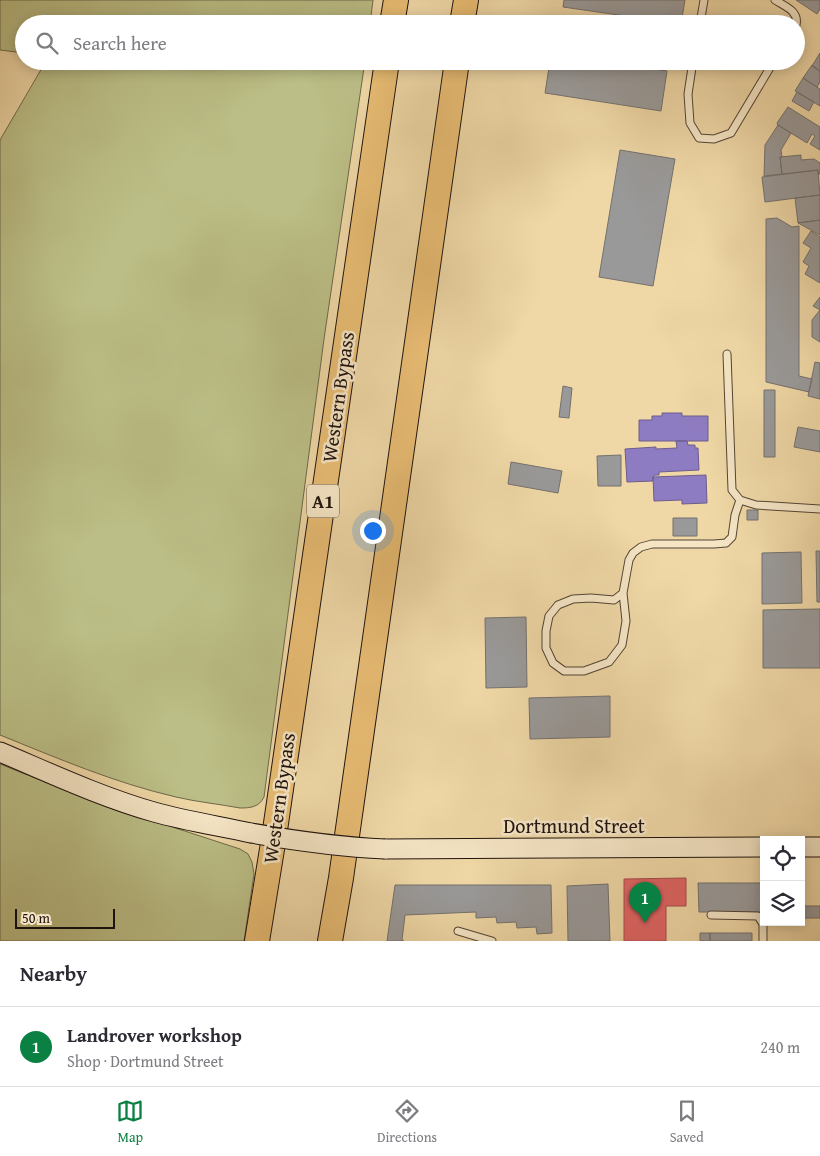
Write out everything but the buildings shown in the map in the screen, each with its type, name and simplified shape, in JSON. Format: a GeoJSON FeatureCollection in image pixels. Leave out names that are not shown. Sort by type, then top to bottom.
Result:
{"type":"FeatureCollection","features":[{"type":"Feature","properties":{"kind":"highway"},"geometry":{"type":"LineString","coordinates":[[394,15],[396,0]]}},
{"type":"Feature","properties":{"kind":"highway"},"geometry":{"type":"LineString","coordinates":[[464,15],[466,0]]}},
{"type":"Feature","properties":{"kind":"highway","name":"Western Bypass"},"geometry":{"type":"LineString","coordinates":[[257,941],[386,70]]}},
{"type":"Feature","properties":{"kind":"highway"},"geometry":{"type":"LineString","coordinates":[[330,941],[343,868],[456,70]]}},
{"type":"Feature","properties":{"kind":"street","name":"Dortmund Street"},"geometry":{"type":"LineString","coordinates":[[0,752],[93,791],[153,812],[308,843],[385,849],[760,848]]}},
{"type":"Feature","properties":{"kind":"street"},"geometry":{"type":"LineString","coordinates":[[805,847],[820,847]]}},
{"type":"Feature","properties":{"kind":"lane"},"geometry":{"type":"LineString","coordinates":[[702,15],[704,0]]}},
{"type":"Feature","properties":{"kind":"lane"},"geometry":{"type":"LineString","coordinates":[[776,0],[795,12],[796,15]]}},
{"type":"Feature","properties":{"kind":"lane"},"geometry":{"type":"LineString","coordinates":[[692,70],[688,94],[690,123],[699,138],[714,139],[731,133],[769,70]]}},
{"type":"Feature","properties":{"kind":"lane"},"geometry":{"type":"LineString","coordinates":[[727,354],[732,490],[740,500],[756,505],[820,509]]}},
{"type":"Feature","properties":{"kind":"lane"},"geometry":{"type":"LineString","coordinates":[[623,593],[614,600],[573,599],[558,605],[549,616],[546,631],[546,648],[553,664],[564,671],[584,671],[609,662],[622,645],[626,620],[623,593],[629,560],[633,553],[641,547],[652,544],[726,543],[732,537],[735,515],[740,500]]}},
{"type":"Feature","properties":{"kind":"lane"},"geometry":{"type":"LineString","coordinates":[[711,915],[758,916],[763,924],[763,941]]}},
{"type":"Feature","properties":{"kind":"lane"},"geometry":{"type":"LineString","coordinates":[[458,931],[492,941]]}},
{"type":"Feature","properties":{"kind":"green space"},"geometry":{"type":"Polygon","coordinates":[[[0,0],[373,0],[371,15],[15,15],[15,52],[0,50],[0,0]]]}},
{"type":"Feature","properties":{"kind":"green space"},"geometry":{"type":"Polygon","coordinates":[[[41,70],[364,70],[324,339],[264,797],[257,805],[240,808],[200,802],[153,791],[86,769],[0,735],[0,140],[41,70]]]}},
{"type":"Feature","properties":{"kind":"green space"},"geometry":{"type":"Polygon","coordinates":[[[0,764],[118,811],[240,849],[248,854],[252,862],[254,874],[244,941],[0,941],[0,764]]]}},
{"type":"Feature","properties":{"kind":"place","name":"Landrover workshop"},"geometry":{"type":"Point","coordinates":[645,923]}}]}
